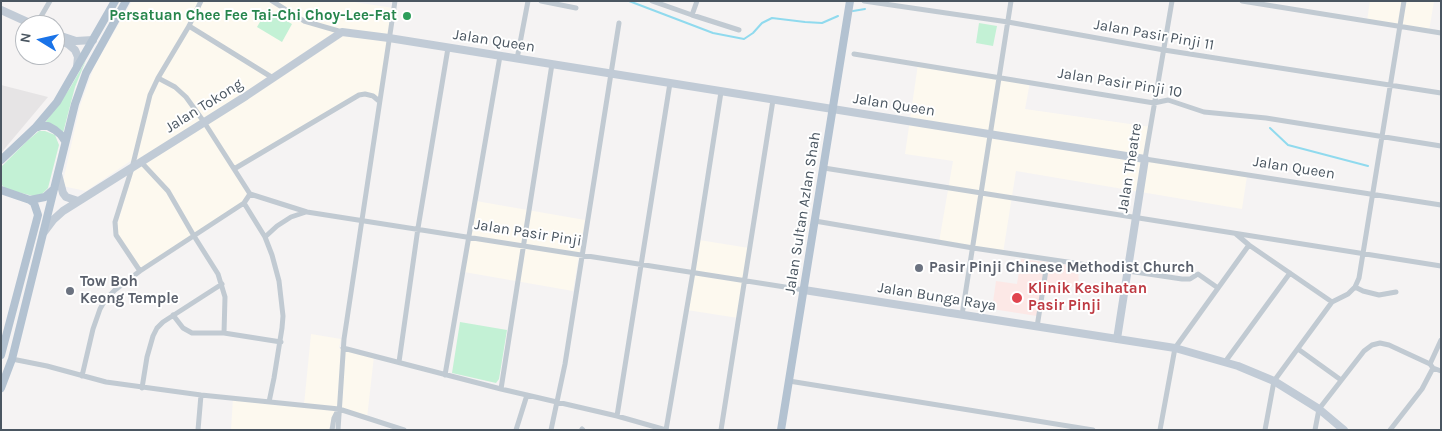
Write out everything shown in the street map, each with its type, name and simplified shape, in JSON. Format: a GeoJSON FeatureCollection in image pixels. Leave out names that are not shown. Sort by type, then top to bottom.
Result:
{"type":"FeatureCollection","features":[{"type":"Feature","properties":{"kind":"main road"},"geometry":{"type":"LineString","coordinates":[[2,159],[35,128],[57,102],[115,1]]}},
{"type":"Feature","properties":{"kind":"main road"},"geometry":{"type":"LineString","coordinates":[[1,388],[12,359],[75,104],[86,73],[126,1]]}},
{"type":"Feature","properties":{"kind":"main road","name":"Jalan Sultan Azlan Shah"},"geometry":{"type":"LineString","coordinates":[[781,430],[850,1]]}},
{"type":"Feature","properties":{"kind":"main road"},"geometry":{"type":"LineString","coordinates":[[1,10],[15,16]]}},
{"type":"Feature","properties":{"kind":"main road","name":"Jalan Queen"},"geometry":{"type":"LineString","coordinates":[[342,32],[1145,159]]}},
{"type":"Feature","properties":{"kind":"main road","name":"Jalan Tokong"},"geometry":{"type":"LineString","coordinates":[[44,232],[53,220],[78,201],[273,78],[342,32]]}},
{"type":"Feature","properties":{"kind":"main road"},"geometry":{"type":"LineString","coordinates":[[65,37],[76,41],[93,40]]}},
{"type":"Feature","properties":{"kind":"main road"},"geometry":{"type":"LineString","coordinates":[[65,43],[75,50],[78,56],[76,69]]}},
{"type":"Feature","properties":{"kind":"main road"},"geometry":{"type":"LineString","coordinates":[[35,128],[48,126],[61,135],[65,141]]}},
{"type":"Feature","properties":{"kind":"main road","name":"Jalan Theatre"},"geometry":{"type":"LineString","coordinates":[[1117,339],[1145,159]]}},
{"type":"Feature","properties":{"kind":"main road"},"geometry":{"type":"LineString","coordinates":[[58,173],[63,193],[66,197],[78,201]]}},
{"type":"Feature","properties":{"kind":"main road"},"geometry":{"type":"LineString","coordinates":[[30,200],[45,197],[54,189]]}},
{"type":"Feature","properties":{"kind":"main road"},"geometry":{"type":"LineString","coordinates":[[1,355],[38,215],[34,203],[30,200],[2,192]]}},
{"type":"Feature","properties":{"kind":"main road","name":"Jalan Bunga Raya"},"geometry":{"type":"LineString","coordinates":[[804,290],[1175,348],[1225,362],[1274,381],[1319,409],[1344,430]]}},
{"type":"Feature","properties":{"kind":"street"},"geometry":{"type":"LineString","coordinates":[[41,15],[50,1]]}},
{"type":"Feature","properties":{"kind":"street"},"geometry":{"type":"LineString","coordinates":[[140,271],[116,235],[114,229],[115,222],[132,168],[150,95],[201,1]]}},
{"type":"Feature","properties":{"kind":"street"},"geometry":{"type":"LineString","coordinates":[[338,430],[343,348],[395,1]]}},
{"type":"Feature","properties":{"kind":"street"},"geometry":{"type":"LineString","coordinates":[[517,59],[528,1]]}},
{"type":"Feature","properties":{"kind":"street"},"geometry":{"type":"LineString","coordinates":[[540,1],[576,8]]}},
{"type":"Feature","properties":{"kind":"street"},"geometry":{"type":"LineString","coordinates":[[652,1],[739,30]]}},
{"type":"Feature","properties":{"kind":"street"},"geometry":{"type":"LineString","coordinates":[[692,15],[697,1]]}},
{"type":"Feature","properties":{"kind":"street","name":"Jalan Pasir Pinji 11"},"geometry":{"type":"LineString","coordinates":[[864,1],[1008,22],[1164,50],[1441,93]]}},
{"type":"Feature","properties":{"kind":"street"},"geometry":{"type":"LineString","coordinates":[[962,315],[1011,1]]}},
{"type":"Feature","properties":{"kind":"street","name":"Jalan Theatre"},"geometry":{"type":"LineString","coordinates":[[1145,159],[1172,1]]}},
{"type":"Feature","properties":{"kind":"street"},"geometry":{"type":"LineString","coordinates":[[1242,1],[1441,33]]}},
{"type":"Feature","properties":{"kind":"street"},"geometry":{"type":"LineString","coordinates":[[1266,430],[1274,381],[1332,302],[1348,294],[1359,278],[1404,1]]}},
{"type":"Feature","properties":{"kind":"street"},"geometry":{"type":"LineString","coordinates":[[275,2],[304,21],[342,32]]}},
{"type":"Feature","properties":{"kind":"street"},"geometry":{"type":"LineString","coordinates":[[551,430],[582,255],[619,23]]}},
{"type":"Feature","properties":{"kind":"street"},"geometry":{"type":"LineString","coordinates":[[189,26],[273,78]]}},
{"type":"Feature","properties":{"kind":"street"},"geometry":{"type":"LineString","coordinates":[[399,362],[418,228],[448,48]]}},
{"type":"Feature","properties":{"kind":"street","name":"Jalan Pasir Pinji 10"},"geometry":{"type":"LineString","coordinates":[[854,54],[1154,103],[1168,100],[1204,112],[1266,118],[1441,146]]}},
{"type":"Feature","properties":{"kind":"street"},"geometry":{"type":"LineString","coordinates":[[445,375],[500,56]]}},
{"type":"Feature","properties":{"kind":"street"},"geometry":{"type":"LineString","coordinates":[[501,389],[552,64]]}},
{"type":"Feature","properties":{"kind":"street"},"geometry":{"type":"LineString","coordinates":[[82,376],[93,329],[105,300],[140,271],[244,203],[250,194],[186,97],[175,87],[158,78]]}},
{"type":"Feature","properties":{"kind":"street"},"geometry":{"type":"LineString","coordinates":[[618,416],[670,83]]}},
{"type":"Feature","properties":{"kind":"street"},"geometry":{"type":"LineString","coordinates":[[343,348],[501,389],[618,416],[648,427],[666,430],[721,92]]}},
{"type":"Feature","properties":{"kind":"street"},"geometry":{"type":"LineString","coordinates":[[234,170],[358,95],[373,96],[379,101]]}},
{"type":"Feature","properties":{"kind":"street"},"geometry":{"type":"LineString","coordinates":[[721,430],[773,100]]}},
{"type":"Feature","properties":{"kind":"street","name":"Jalan Queen"},"geometry":{"type":"LineString","coordinates":[[1145,159],[1441,205]]}},
{"type":"Feature","properties":{"kind":"street"},"geometry":{"type":"LineString","coordinates":[[141,162],[168,191],[218,274],[225,298],[224,334]]}},
{"type":"Feature","properties":{"kind":"street"},"geometry":{"type":"LineString","coordinates":[[824,168],[1441,266]]}},
{"type":"Feature","properties":{"kind":"street","name":"Jalan Pasir Pinji"},"geometry":{"type":"LineString","coordinates":[[250,194],[307,212],[804,290]]}},
{"type":"Feature","properties":{"kind":"street"},"geometry":{"type":"LineString","coordinates":[[244,203],[265,237],[279,281],[283,316],[281,342],[269,402]]}},
{"type":"Feature","properties":{"kind":"street"},"geometry":{"type":"LineString","coordinates":[[265,237],[291,217],[307,212]]}},
{"type":"Feature","properties":{"kind":"street"},"geometry":{"type":"LineString","coordinates":[[815,221],[973,248],[1182,279],[1190,279],[1198,274],[1218,288]]}},
{"type":"Feature","properties":{"kind":"street"},"geometry":{"type":"LineString","coordinates":[[1235,233],[1249,245],[1332,302]]}},
{"type":"Feature","properties":{"kind":"street"},"geometry":{"type":"LineString","coordinates":[[1160,430],[1175,348],[1249,245]]}},
{"type":"Feature","properties":{"kind":"street"},"geometry":{"type":"LineString","coordinates":[[1037,327],[1046,270]]}},
{"type":"Feature","properties":{"kind":"street"},"geometry":{"type":"LineString","coordinates":[[1225,362],[1290,273]]}},
{"type":"Feature","properties":{"kind":"street"},"geometry":{"type":"LineString","coordinates":[[142,388],[146,357],[153,336],[163,322],[222,284]]}},
{"type":"Feature","properties":{"kind":"street"},"geometry":{"type":"LineString","coordinates":[[1355,286],[1363,291],[1379,295],[1396,292]]}},
{"type":"Feature","properties":{"kind":"street"},"geometry":{"type":"LineString","coordinates":[[173,315],[183,328],[192,333],[224,334],[281,342]]}},
{"type":"Feature","properties":{"kind":"street"},"geometry":{"type":"LineString","coordinates":[[1390,430],[1422,389],[1441,340]]}},
{"type":"Feature","properties":{"kind":"street"},"geometry":{"type":"LineString","coordinates":[[1315,430],[1319,409],[1364,351],[1372,345],[1380,343],[1389,345],[1441,370]]}},
{"type":"Feature","properties":{"kind":"street"},"geometry":{"type":"LineString","coordinates":[[1298,349],[1341,380]]}},
{"type":"Feature","properties":{"kind":"street"},"geometry":{"type":"LineString","coordinates":[[12,359],[47,366],[106,382],[142,388],[201,396],[339,409],[404,430]]}},
{"type":"Feature","properties":{"kind":"street"},"geometry":{"type":"LineString","coordinates":[[789,381],[1093,430]]}},
{"type":"Feature","properties":{"kind":"street"},"geometry":{"type":"LineString","coordinates":[[516,430],[527,395]]}},
{"type":"Feature","properties":{"kind":"street"},"geometry":{"type":"LineString","coordinates":[[198,430],[201,396]]}},
{"type":"Feature","properties":{"kind":"street"},"geometry":{"type":"LineString","coordinates":[[332,430],[334,418],[339,409]]}},
{"type":"Feature","properties":{"kind":"street"},"geometry":{"type":"LineString","coordinates":[[1049,430],[1050,423]]}},
{"type":"Feature","properties":{"kind":"shaded area"},"geometry":{"type":"Polygon","coordinates":[[[132,1],[348,1],[393,8],[379,101],[359,95],[234,170],[249,194],[244,203],[140,271],[115,232],[138,156],[86,191],[62,186],[80,106],[94,67],[132,1]]]}},
{"type":"Feature","properties":{"kind":"shaded area"},"geometry":{"type":"Polygon","coordinates":[[[1370,1],[1434,1],[1429,31],[1367,21],[1370,1]]]}},
{"type":"Feature","properties":{"kind":"shaded area"},"geometry":{"type":"Polygon","coordinates":[[[918,64],[1030,82],[1025,109],[1151,127],[1144,159],[1247,176],[1242,209],[1016,171],[1003,253],[939,242],[953,161],[905,154],[918,64]]]}},
{"type":"Feature","properties":{"kind":"shaded area"},"geometry":{"type":"Polygon","coordinates":[[[1,85],[48,97],[1,153],[1,85]]]}},
{"type":"Feature","properties":{"kind":"shaded area"},"geometry":{"type":"Polygon","coordinates":[[[476,201],[585,220],[573,291],[464,272],[476,201]]]}},
{"type":"Feature","properties":{"kind":"shaded area"},"geometry":{"type":"Polygon","coordinates":[[[699,240],[749,248],[738,318],[687,310],[699,240]]]}},
{"type":"Feature","properties":{"kind":"shaded area","name":"Klinik Kesihatan Pasir Pinji"},"geometry":{"type":"Polygon","coordinates":[[[1021,259],[1078,266],[1079,287],[1042,286],[1037,316],[992,309],[996,281],[1017,284],[1021,259]]]}},
{"type":"Feature","properties":{"kind":"shaded area"},"geometry":{"type":"Polygon","coordinates":[[[311,334],[341,339],[339,348],[374,356],[367,418],[337,408],[329,430],[231,430],[233,398],[304,405],[311,334]]]}},
{"type":"Feature","properties":{"kind":"green space"},"geometry":{"type":"Polygon","coordinates":[[[267,10],[292,24],[282,42],[257,27],[267,10]]]}},
{"type":"Feature","properties":{"kind":"green space"},"geometry":{"type":"Polygon","coordinates":[[[979,23],[997,26],[993,46],[976,43],[979,23]]]}},
{"type":"Feature","properties":{"kind":"green space"},"geometry":{"type":"Polygon","coordinates":[[[86,60],[75,87],[63,133],[45,123],[70,88],[86,60]]]}},
{"type":"Feature","properties":{"kind":"green space"},"geometry":{"type":"Polygon","coordinates":[[[39,131],[55,135],[59,145],[48,188],[42,194],[33,196],[6,189],[1,184],[2,166],[39,131]]]}},
{"type":"Feature","properties":{"kind":"green space"},"geometry":{"type":"Polygon","coordinates":[[[460,322],[507,330],[499,379],[496,383],[452,373],[460,322]]]}},
{"type":"Feature","properties":{"kind":"waterway"},"geometry":{"type":"LineString","coordinates":[[629,1],[713,33],[744,39],[762,23],[772,18],[822,23],[838,16]]}},
{"type":"Feature","properties":{"kind":"waterway"},"geometry":{"type":"LineString","coordinates":[[853,11],[865,9]]}},
{"type":"Feature","properties":{"kind":"waterway"},"geometry":{"type":"LineString","coordinates":[[1270,128],[1288,145],[1368,166]]}},
{"type":"Feature","properties":{"kind":"place","name":"Persatuan Chee Fee Tai-Chi Choy-Lee-Fat"},"geometry":{"type":"Point","coordinates":[407,16]}},
{"type":"Feature","properties":{"kind":"place","name":"Pasir Pinji Chinese Methodist Church"},"geometry":{"type":"Point","coordinates":[919,268]}},
{"type":"Feature","properties":{"kind":"place","name":"Tow Boh Keong Temple"},"geometry":{"type":"Point","coordinates":[70,291]}},
{"type":"Feature","properties":{"kind":"place","name":"Klinik Kesihatan Pasir Pinji"},"geometry":{"type":"Point","coordinates":[1017,298]}}]}
